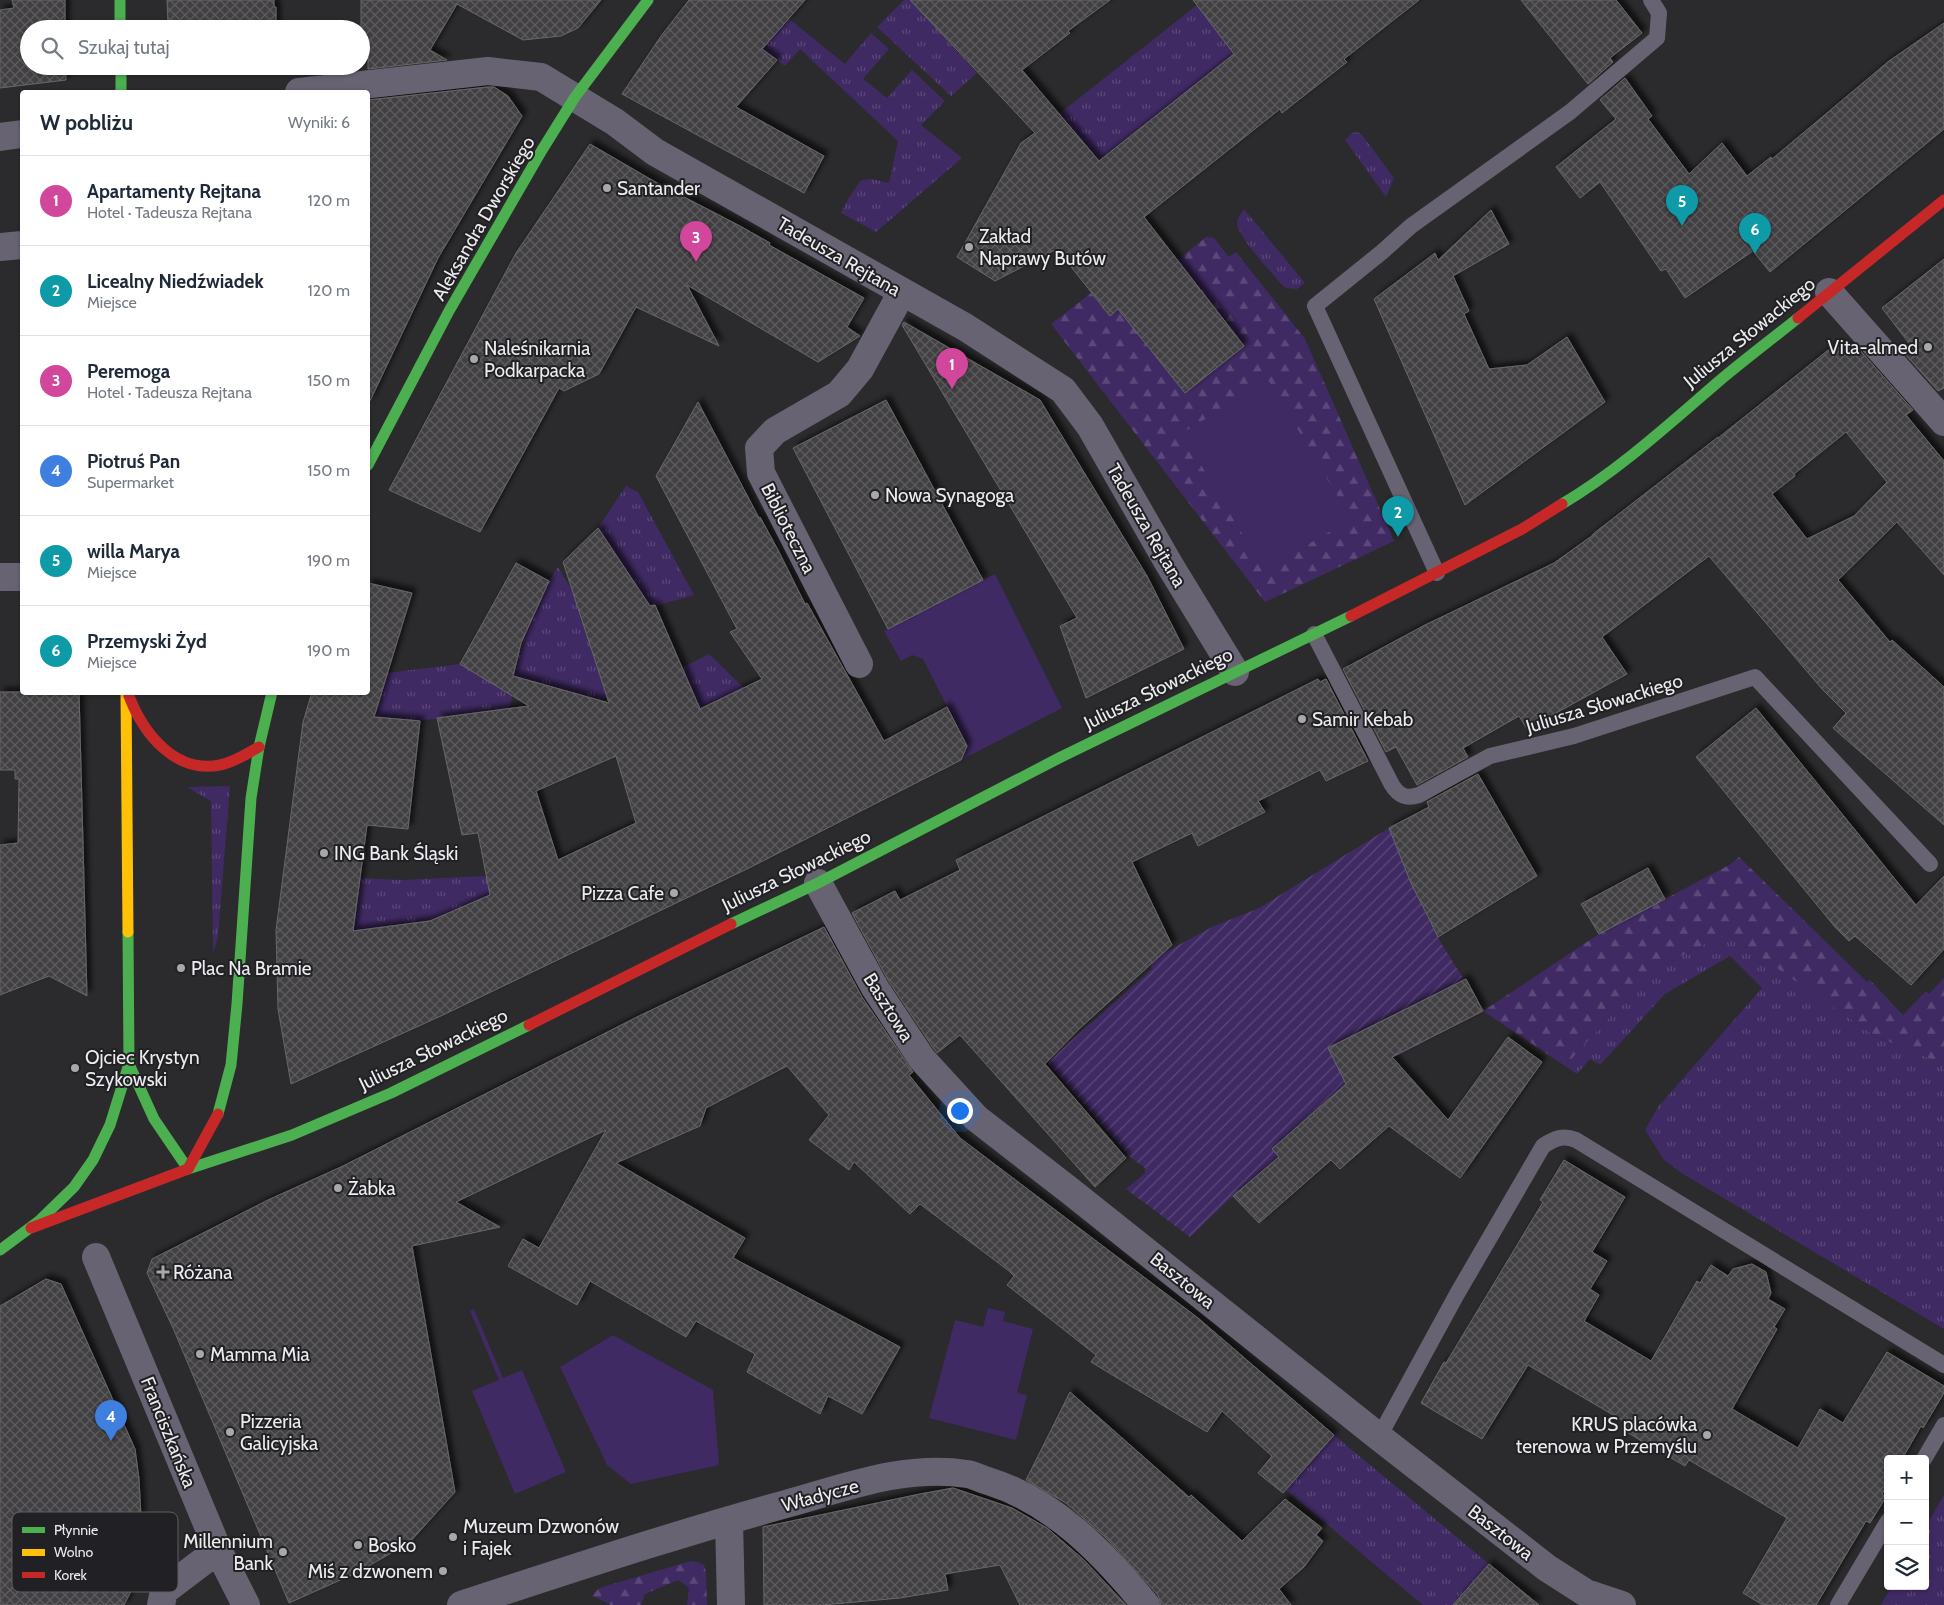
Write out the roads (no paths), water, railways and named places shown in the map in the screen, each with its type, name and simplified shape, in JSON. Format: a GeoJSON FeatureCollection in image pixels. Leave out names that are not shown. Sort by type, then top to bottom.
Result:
{"type":"FeatureCollection","features":[{"type":"Feature","properties":{"kind":"street"},"geometry":{"type":"LineString","coordinates":[[120,0],[120,20]]}},
{"type":"Feature","properties":{"kind":"street","name":"Aleksandra Dworskiego"},"geometry":{"type":"LineString","coordinates":[[370,461],[449,311],[575,97],[648,0]]}},
{"type":"Feature","properties":{"kind":"street","name":"Tadeusza Rejtana"},"geometry":{"type":"LineString","coordinates":[[317,90],[488,71],[541,77],[615,122],[655,152],[965,327],[1063,390],[1090,426],[1235,672]]}},
{"type":"Feature","properties":{"kind":"street"},"geometry":{"type":"LineString","coordinates":[[121,75],[121,90]]}},
{"type":"Feature","properties":{"kind":"street"},"geometry":{"type":"LineString","coordinates":[[0,137],[20,134]]}},
{"type":"Feature","properties":{"kind":"street","name":"Juliusza Słowackiego"},"geometry":{"type":"LineString","coordinates":[[188,1169],[292,1135],[391,1093],[818,883],[1061,757],[1314,634],[1522,529],[1581,493],[1662,431],[1944,200]]}},
{"type":"Feature","properties":{"kind":"street"},"geometry":{"type":"LineString","coordinates":[[0,247],[20,245]]}},
{"type":"Feature","properties":{"kind":"street","name":"Biblioteczna"},"geometry":{"type":"LineString","coordinates":[[859,664],[761,473],[760,448],[775,431],[840,394],[860,369],[902,292]]}},
{"type":"Feature","properties":{"kind":"street"},"geometry":{"type":"LineString","coordinates":[[1830,292],[1944,422]]}},
{"type":"Feature","properties":{"kind":"street"},"geometry":{"type":"LineString","coordinates":[[0,577],[20,577]]}},
{"type":"Feature","properties":{"kind":"street"},"geometry":{"type":"LineString","coordinates":[[0,1250],[31,1228],[64,1199],[93,1160],[112,1119],[129,1064],[126,695]]}},
{"type":"Feature","properties":{"kind":"street"},"geometry":{"type":"LineString","coordinates":[[127,695],[140,722],[150,735],[161,746],[183,761],[207,768],[232,763],[259,747]]}},
{"type":"Feature","properties":{"kind":"street"},"geometry":{"type":"LineString","coordinates":[[31,1228],[188,1169],[220,1111],[231,1065],[238,1004],[251,798],[259,747],[271,695]]}},
{"type":"Feature","properties":{"kind":"street","name":"Basztowa"},"geometry":{"type":"LineString","coordinates":[[818,883],[875,988],[922,1058],[976,1118],[1547,1568],[1581,1599],[1622,1605]]}},
{"type":"Feature","properties":{"kind":"street"},"geometry":{"type":"LineString","coordinates":[[129,1064],[154,1119],[188,1169]]}},
{"type":"Feature","properties":{"kind":"street","name":"Franciszkańska"},"geometry":{"type":"LineString","coordinates":[[96,1257],[218,1550],[246,1605]]}},
{"type":"Feature","properties":{"kind":"street","name":"Władycze"},"geometry":{"type":"LineString","coordinates":[[461,1605],[735,1518],[888,1476],[935,1472],[967,1474],[1006,1486],[1051,1512],[1090,1542],[1146,1605]]}},
{"type":"Feature","properties":{"kind":"street"},"geometry":{"type":"LineString","coordinates":[[730,1605],[735,1518]]}},
{"type":"Feature","properties":{"kind":"street"},"geometry":{"type":"LineString","coordinates":[[178,1580],[218,1550]]}},
{"type":"Feature","properties":{"kind":"street"},"geometry":{"type":"LineString","coordinates":[[161,1605],[164,1592]]}},
{"type":"Feature","properties":{"kind":"lane"},"geometry":{"type":"LineString","coordinates":[[1436,573],[1315,306],[1411,226],[1570,112],[1658,38],[1659,13],[1651,0]]}},
{"type":"Feature","properties":{"kind":"lane","name":"Juliusza Słowackiego"},"geometry":{"type":"LineString","coordinates":[[1314,634],[1392,785],[1396,792],[1403,796],[1419,795],[1490,756],[1574,736],[1755,678],[1930,864]]}},
{"type":"Feature","properties":{"kind":"lane"},"geometry":{"type":"LineString","coordinates":[[1379,1437],[1457,1294],[1543,1146],[1558,1137],[1568,1137],[1576,1140],[1944,1365]]}},
{"type":"Feature","properties":{"kind":"lane"},"geometry":{"type":"LineString","coordinates":[[1926,1455],[1944,1425]]}},
{"type":"Feature","properties":{"kind":"lane"},"geometry":{"type":"LineString","coordinates":[[1838,1605],[1884,1527]]}},
{"type":"Feature","properties":{"kind":"place","name":"Santander"},"geometry":{"type":"Point","coordinates":[607,188]}},
{"type":"Feature","properties":{"kind":"place","name":"willa Marya"},"geometry":{"type":"Point","coordinates":[1682,226]}},
{"type":"Feature","properties":{"kind":"place","name":"Zakład Naprawy Butów"},"geometry":{"type":"Point","coordinates":[969,247]}},
{"type":"Feature","properties":{"kind":"place","name":"Przemyski Żyd"},"geometry":{"type":"Point","coordinates":[1755,254]}},
{"type":"Feature","properties":{"kind":"place","name":"Peremoga"},"geometry":{"type":"Point","coordinates":[696,262]}},
{"type":"Feature","properties":{"kind":"place","name":"Vita-almed"},"geometry":{"type":"Point","coordinates":[1928,347]}},
{"type":"Feature","properties":{"kind":"place","name":"Naleśnikarnia Podkarpacka"},"geometry":{"type":"Point","coordinates":[474,359]}},
{"type":"Feature","properties":{"kind":"place","name":"Apartamenty Rejtana"},"geometry":{"type":"Point","coordinates":[952,389]}},
{"type":"Feature","properties":{"kind":"place","name":"Nowa Synagoga"},"geometry":{"type":"Point","coordinates":[875,495]}},
{"type":"Feature","properties":{"kind":"place","name":"Licealny Niedźwiadek"},"geometry":{"type":"Point","coordinates":[1398,537]}},
{"type":"Feature","properties":{"kind":"place","name":"Samir Kebab"},"geometry":{"type":"Point","coordinates":[1302,719]}},
{"type":"Feature","properties":{"kind":"place","name":"ING Bank Śląski"},"geometry":{"type":"Point","coordinates":[324,853]}},
{"type":"Feature","properties":{"kind":"place","name":"Pizza Cafe"},"geometry":{"type":"Point","coordinates":[674,893]}},
{"type":"Feature","properties":{"kind":"place","name":"Plac Na Bramie"},"geometry":{"type":"Point","coordinates":[181,968]}},
{"type":"Feature","properties":{"kind":"place","name":"Ojciec Krystyn Szykowski"},"geometry":{"type":"Point","coordinates":[75,1068]}},
{"type":"Feature","properties":{"kind":"place","name":"Żabka"},"geometry":{"type":"Point","coordinates":[338,1188]}},
{"type":"Feature","properties":{"kind":"place","name":"Różana"},"geometry":{"type":"Point","coordinates":[163,1272]}},
{"type":"Feature","properties":{"kind":"place","name":"Mamma Mia"},"geometry":{"type":"Point","coordinates":[200,1354]}},
{"type":"Feature","properties":{"kind":"place","name":"Pizzeria Galicyjska"},"geometry":{"type":"Point","coordinates":[230,1432]}},
{"type":"Feature","properties":{"kind":"place","name":"KRUS placówka terenowa w Przemyślu"},"geometry":{"type":"Point","coordinates":[1707,1435]}},
{"type":"Feature","properties":{"kind":"place","name":"Piotruś Pan"},"geometry":{"type":"Point","coordinates":[111,1441]}},
{"type":"Feature","properties":{"kind":"place","name":"Muzeum Dzwonów i Fajek"},"geometry":{"type":"Point","coordinates":[453,1537]}},
{"type":"Feature","properties":{"kind":"place","name":"Bosko"},"geometry":{"type":"Point","coordinates":[358,1545]}},
{"type":"Feature","properties":{"kind":"place","name":"Millennium Bank"},"geometry":{"type":"Point","coordinates":[283,1552]}},
{"type":"Feature","properties":{"kind":"place","name":"Miś z dzwonem"},"geometry":{"type":"Point","coordinates":[443,1571]}}]}
